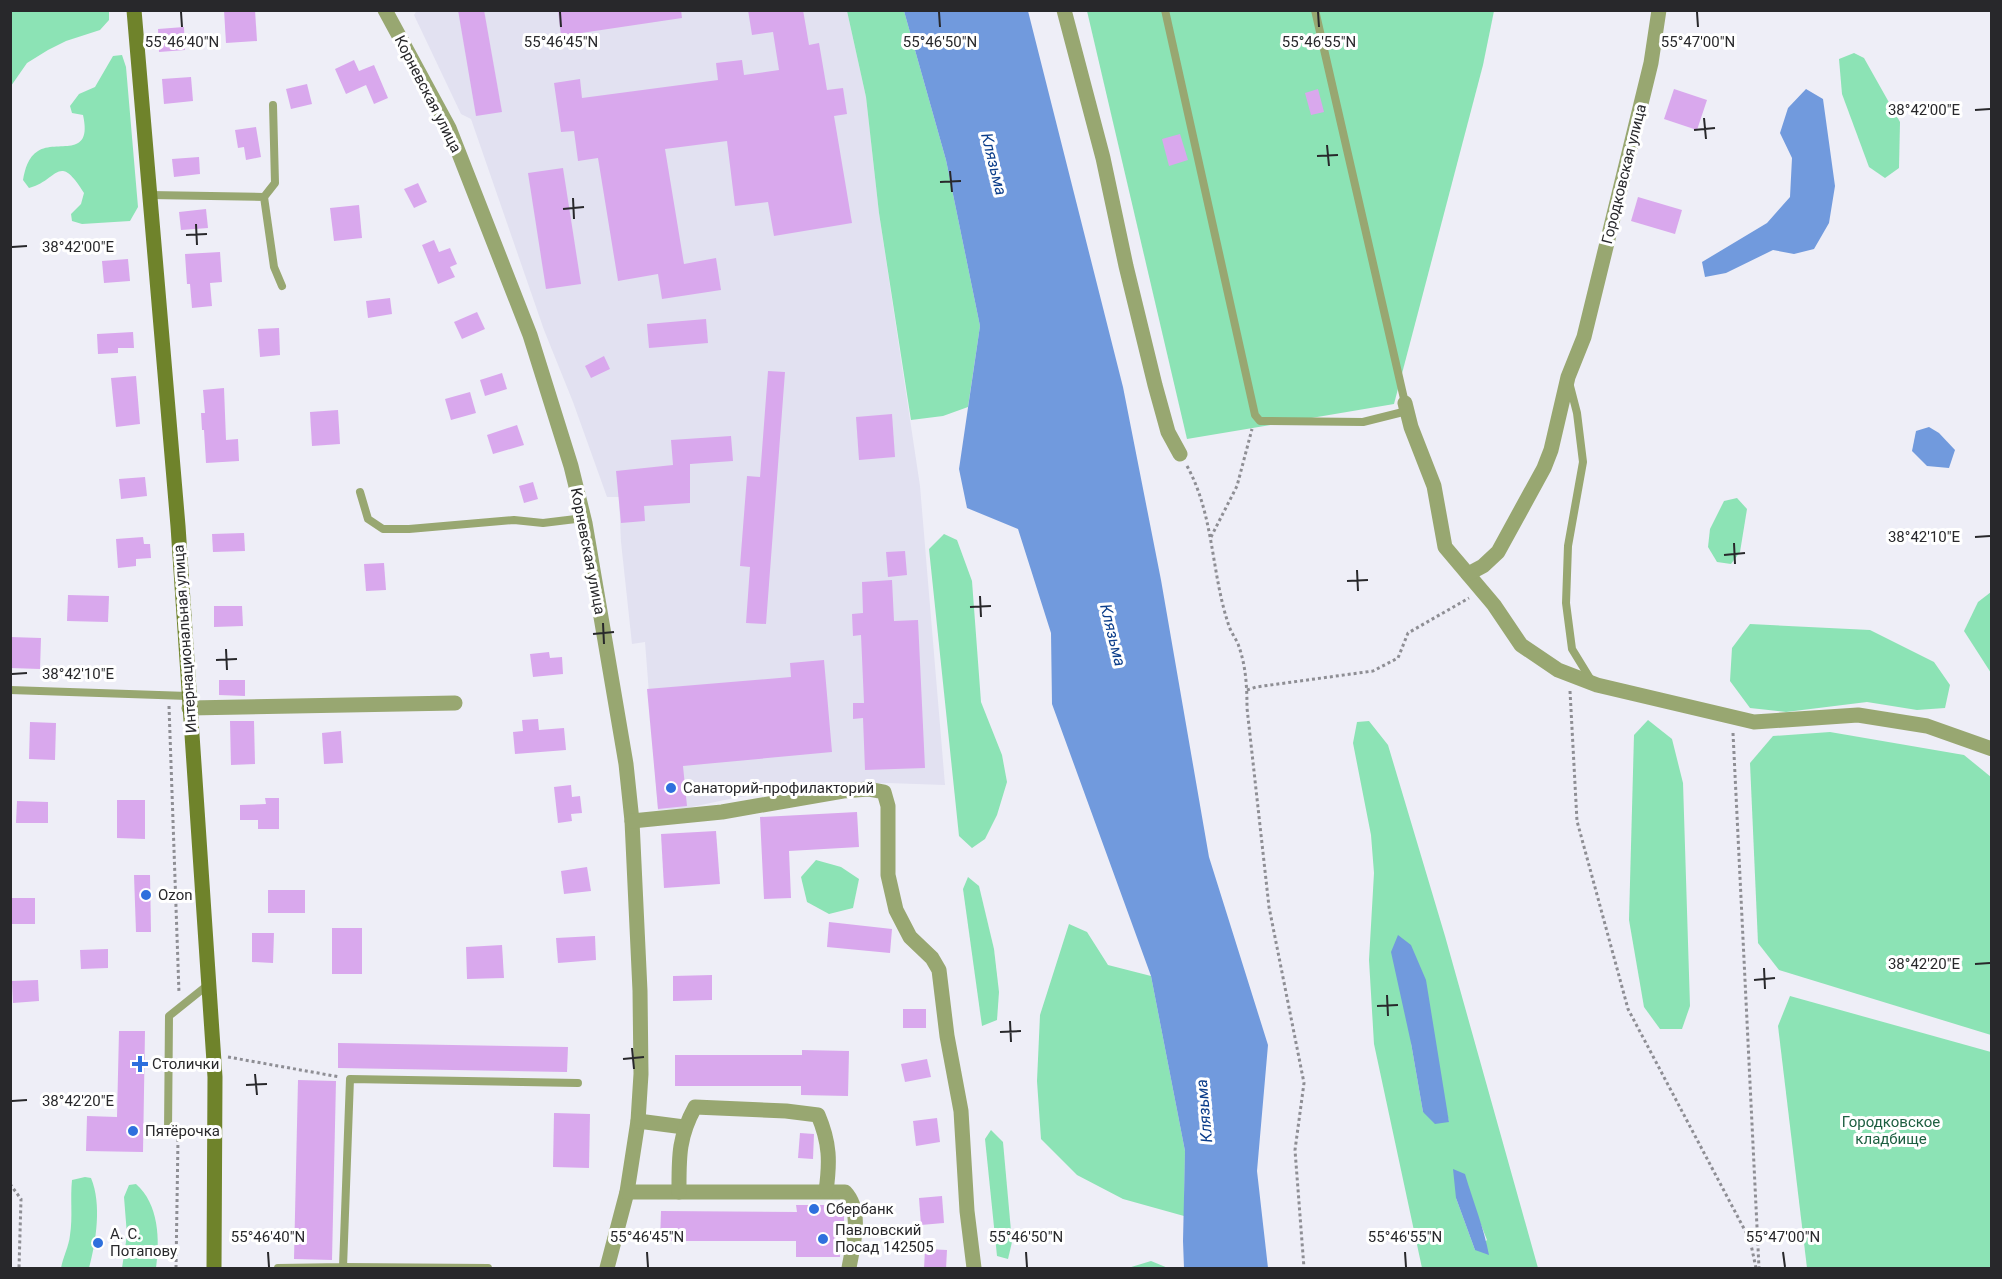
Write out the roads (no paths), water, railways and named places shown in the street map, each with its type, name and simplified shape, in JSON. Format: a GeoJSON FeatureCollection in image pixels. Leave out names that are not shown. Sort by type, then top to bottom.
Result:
{"type":"FeatureCollection","features":[{"type":"Feature","properties":{"kind":"street","name":"Интернациональная улица"},"geometry":{"type":"LineString","coordinates":[[134,10],[178,526],[215,1077],[214,1269]]}},
{"type":"Feature","properties":{"kind":"street","name":"Корневская улица"},"geometry":{"type":"LineString","coordinates":[[385,10],[449,128],[530,335],[571,466],[584,518],[626,764],[632,821],[640,991],[641,1074],[638,1121],[627,1192],[607,1269]]}},
{"type":"Feature","properties":{"kind":"street"},"geometry":{"type":"LineString","coordinates":[[1064,10],[1103,158],[1155,385],[1168,432],[1180,454]]}},
{"type":"Feature","properties":{"kind":"street","name":"Городковская улица"},"geometry":{"type":"LineString","coordinates":[[1468,574],[1483,566],[1498,552],[1544,468],[1551,450],[1568,378],[1584,337],[1651,63],[1659,10]]}},
{"type":"Feature","properties":{"kind":"street"},"geometry":{"type":"LineString","coordinates":[[1406,407],[1434,486],[1445,547],[1482,591],[1521,645],[1558,670],[1597,685],[1754,722],[1858,715],[1927,726],[1992,749]]}},
{"type":"Feature","properties":{"kind":"street"},"geometry":{"type":"LineString","coordinates":[[189,702],[455,703]]}},
{"type":"Feature","properties":{"kind":"street"},"geometry":{"type":"LineString","coordinates":[[632,821],[722,812],[843,791],[868,789],[884,792],[888,806],[888,874],[896,910],[910,937],[932,958],[939,970],[947,1036],[961,1111],[967,1211],[974,1269]]}},
{"type":"Feature","properties":{"kind":"street"},"geometry":{"type":"LineString","coordinates":[[680,1192],[679,1157],[684,1127],[695,1107],[786,1111],[818,1115],[826,1133],[830,1161],[826,1191]]}},
{"type":"Feature","properties":{"kind":"street"},"geometry":{"type":"LineString","coordinates":[[638,1121],[684,1127]]}},
{"type":"Feature","properties":{"kind":"street"},"geometry":{"type":"LineString","coordinates":[[627,1192],[845,1192],[852,1200],[855,1228],[849,1269]]}},
{"type":"Feature","properties":{"kind":"lane"},"geometry":{"type":"LineString","coordinates":[[1165,10],[1255,415],[1260,421],[1363,422],[1406,407],[1315,10]]}},
{"type":"Feature","properties":{"kind":"lane"},"geometry":{"type":"LineString","coordinates":[[273,105],[275,183],[264,197],[274,267],[282,286]]}},
{"type":"Feature","properties":{"kind":"lane"},"geometry":{"type":"LineString","coordinates":[[150,195],[264,197]]}},
{"type":"Feature","properties":{"kind":"lane"},"geometry":{"type":"LineString","coordinates":[[1568,378],[1577,413],[1583,462],[1568,546],[1566,603],[1572,649],[1587,675],[1597,685]]}},
{"type":"Feature","properties":{"kind":"lane"},"geometry":{"type":"LineString","coordinates":[[360,492],[368,519],[383,529],[514,520],[543,523],[584,518]]}},
{"type":"Feature","properties":{"kind":"lane"},"geometry":{"type":"LineString","coordinates":[[10,690],[169,695],[189,702]]}},
{"type":"Feature","properties":{"kind":"lane"},"geometry":{"type":"LineString","coordinates":[[168,1132],[169,1016],[208,984]]}},
{"type":"Feature","properties":{"kind":"lane"},"geometry":{"type":"LineString","coordinates":[[344,1267],[350,1079],[578,1083]]}},
{"type":"Feature","properties":{"kind":"lane"},"geometry":{"type":"LineString","coordinates":[[278,1269],[344,1267],[488,1269]]}},
{"type":"Feature","properties":{"kind":"water","name":"Клязьма"},"geometry":{"type":"Polygon","coordinates":[[[904,11],[1028,11],[1123,387],[1161,580],[1209,857],[1268,1045],[1257,1171],[1268,1268],[1184,1268],[1185,1151],[1151,976],[1052,704],[1051,633],[1018,529],[967,508],[959,469],[980,326],[946,160],[904,11]]]}},
{"type":"Feature","properties":{"kind":"water"},"geometry":{"type":"Polygon","coordinates":[[[1806,89],[1823,99],[1835,186],[1829,223],[1814,249],[1794,254],[1773,250],[1726,273],[1705,277],[1702,262],[1767,223],[1790,197],[1792,158],[1780,133],[1788,108],[1806,89]]]}},
{"type":"Feature","properties":{"kind":"water"},"geometry":{"type":"Polygon","coordinates":[[[1929,427],[1939,433],[1955,450],[1949,468],[1927,466],[1912,451],[1916,431],[1929,427]]]}},
{"type":"Feature","properties":{"kind":"water"},"geometry":{"type":"Polygon","coordinates":[[[1398,935],[1411,945],[1426,980],[1449,1122],[1435,1124],[1423,1112],[1391,952],[1398,935]]]}},
{"type":"Feature","properties":{"kind":"water"},"geometry":{"type":"Polygon","coordinates":[[[1453,1169],[1465,1174],[1489,1255],[1475,1250],[1456,1198],[1453,1169]]]}},
{"type":"Feature","properties":{"kind":"place","name":"Санаторий-профилакторий"},"geometry":{"type":"Point","coordinates":[671,788]}},
{"type":"Feature","properties":{"kind":"place","name":"Ozon"},"geometry":{"type":"Point","coordinates":[146,895]}},
{"type":"Feature","properties":{"kind":"place","name":"Столички"},"geometry":{"type":"Point","coordinates":[140,1064]}},
{"type":"Feature","properties":{"kind":"place","name":"Пятёрочка"},"geometry":{"type":"Point","coordinates":[133,1131]}},
{"type":"Feature","properties":{"kind":"place","name":"Сбербанк"},"geometry":{"type":"Point","coordinates":[814,1209]}},
{"type":"Feature","properties":{"kind":"place","name":"Павловский Посад 142505"},"geometry":{"type":"Point","coordinates":[823,1239]}},
{"type":"Feature","properties":{"kind":"place","name":"А. С. Потапову"},"geometry":{"type":"Point","coordinates":[98,1243]}},
{"type":"Feature","properties":{"kind":"park label","name":"Городковское кладбище"},"geometry":{"type":"Point","coordinates":[1891,1130]}}]}
